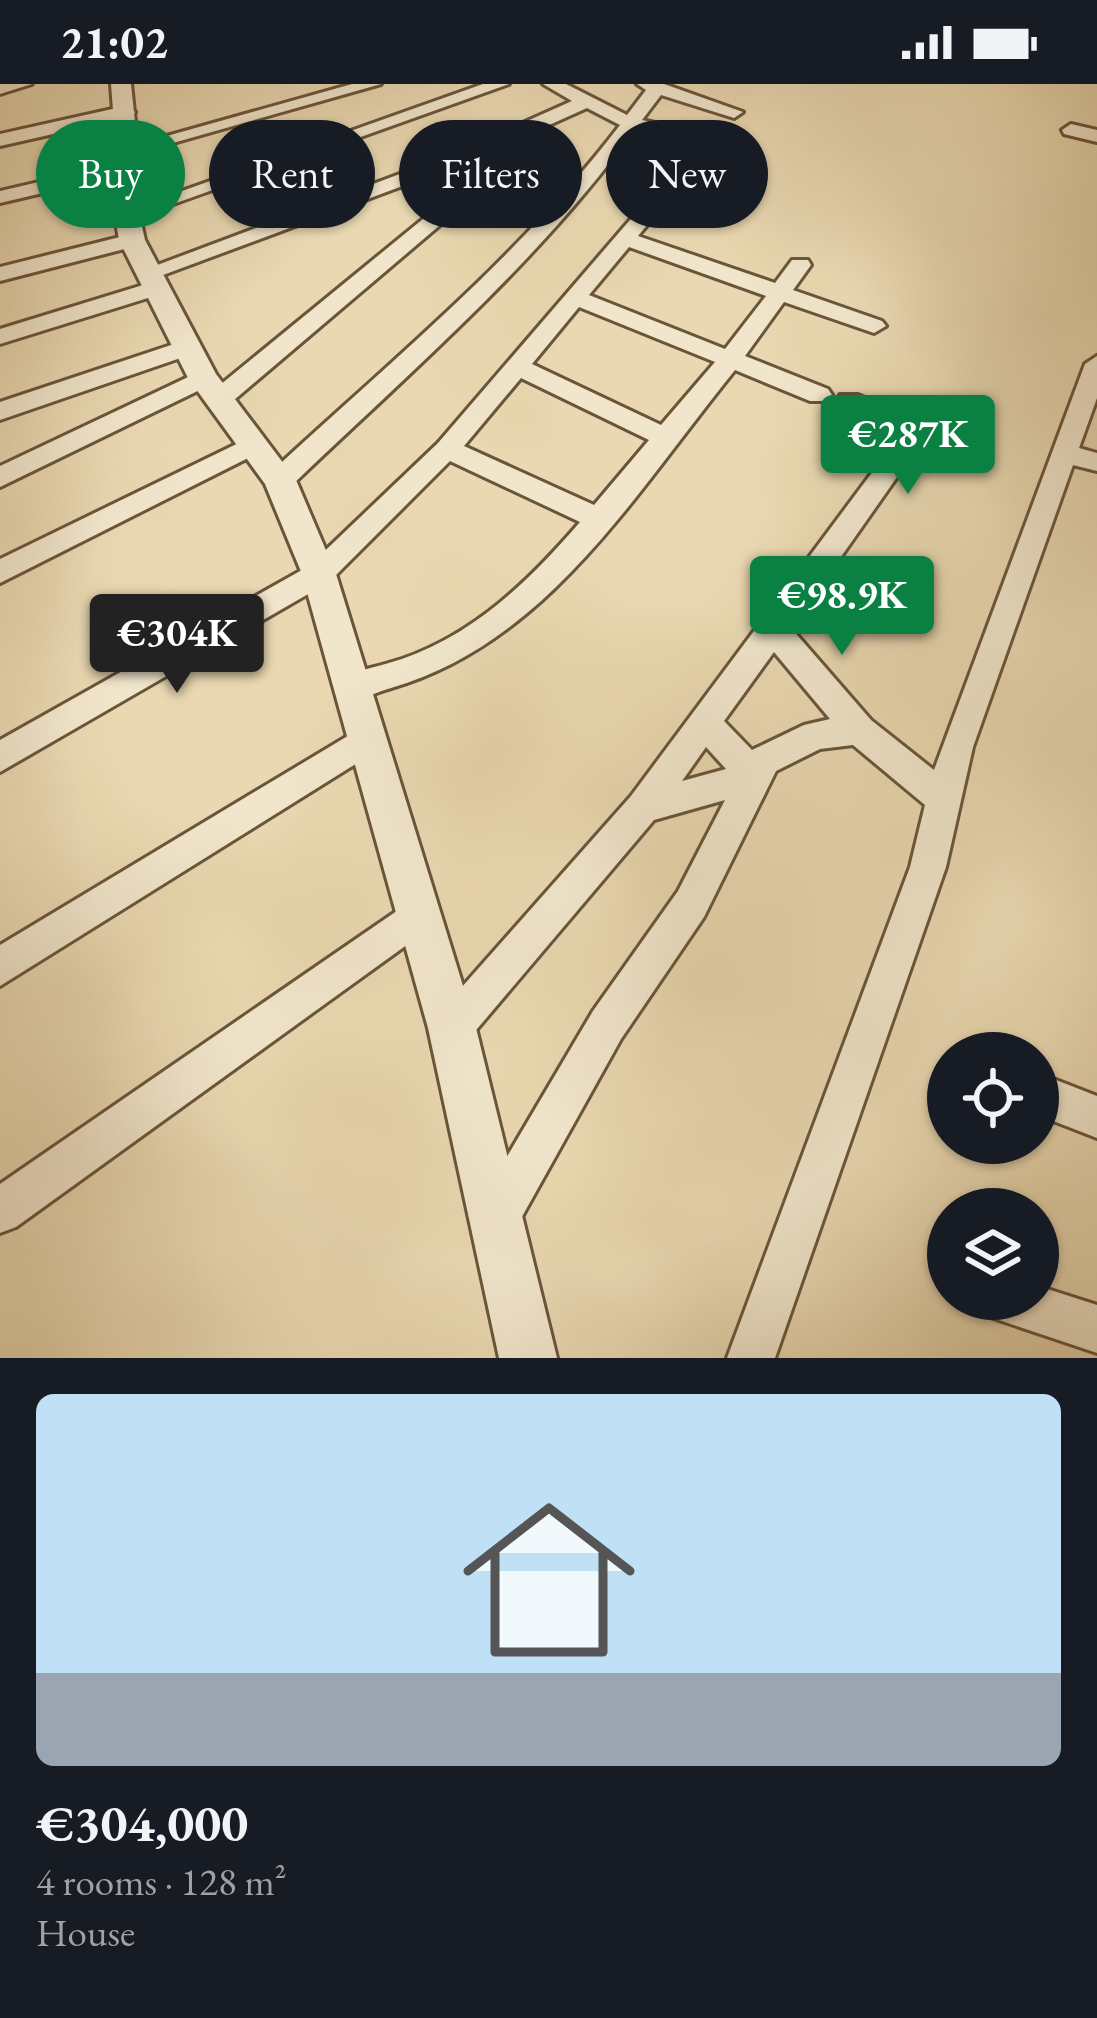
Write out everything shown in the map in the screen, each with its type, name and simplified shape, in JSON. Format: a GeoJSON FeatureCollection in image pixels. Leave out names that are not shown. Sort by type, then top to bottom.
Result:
{"type":"FeatureCollection","features":[{"type":"Feature","properties":{"kind":"street"},"geometry":{"type":"LineString","coordinates":[[0,89],[23,84]]}},
{"type":"Feature","properties":{"kind":"street"},"geometry":{"type":"LineString","coordinates":[[0,140],[125,114],[372,84]]}},
{"type":"Feature","properties":{"kind":"street"},"geometry":{"type":"LineString","coordinates":[[0,337],[141,254],[442,106],[500,84]]}},
{"type":"Feature","properties":{"kind":"street"},"geometry":{"type":"LineString","coordinates":[[551,84],[624,120]]}},
{"type":"Feature","properties":{"kind":"street"},"geometry":{"type":"LineString","coordinates":[[629,120],[651,86],[734,112]]}},
{"type":"Feature","properties":{"kind":"street"},"geometry":{"type":"LineString","coordinates":[[548,120],[586,102]]}},
{"type":"Feature","properties":{"kind":"street"},"geometry":{"type":"LineString","coordinates":[[442,106],[478,120]]}},
{"type":"Feature","properties":{"kind":"street"},"geometry":{"type":"LineString","coordinates":[[0,197],[125,114]]}},
{"type":"Feature","properties":{"kind":"street"},"geometry":{"type":"LineString","coordinates":[[125,114],[141,254],[203,375],[280,480],[319,574],[452,1028],[528,1358]]}},
{"type":"Feature","properties":{"kind":"street"},"geometry":{"type":"LineString","coordinates":[[1072,130],[1097,136]]}},
{"type":"Feature","properties":{"kind":"street"},"geometry":{"type":"LineString","coordinates":[[280,480],[504,268],[606,154]]}},
{"type":"Feature","properties":{"kind":"street"},"geometry":{"type":"LineString","coordinates":[[0,274],[141,254],[399,172]]}},
{"type":"Feature","properties":{"kind":"street"},"geometry":{"type":"LineString","coordinates":[[0,477],[203,375],[413,228]]}},
{"type":"Feature","properties":{"kind":"street"},"geometry":{"type":"LineString","coordinates":[[0,757],[319,574],[447,449],[635,228]]}},
{"type":"Feature","properties":{"kind":"street"},"geometry":{"type":"LineString","coordinates":[[626,239],[874,326]]}},
{"type":"Feature","properties":{"kind":"street"},"geometry":{"type":"LineString","coordinates":[[350,687],[413,669],[479,637],[551,576],[729,361],[800,265]]}},
{"type":"Feature","properties":{"kind":"street"},"geometry":{"type":"LineString","coordinates":[[576,298],[819,395]]}},
{"type":"Feature","properties":{"kind":"street"},"geometry":{"type":"LineString","coordinates":[[751,1358],[928,867],[956,746],[1082,458],[1097,364]]}},
{"type":"Feature","properties":{"kind":"street"},"geometry":{"type":"LineString","coordinates":[[514,365],[664,437]]}},
{"type":"Feature","properties":{"kind":"street"},"geometry":{"type":"LineString","coordinates":[[0,411],[203,375]]}},
{"type":"Feature","properties":{"kind":"street"},"geometry":{"type":"LineString","coordinates":[[452,1028],[643,807],[912,434],[909,427],[849,400]]}},
{"type":"Feature","properties":{"kind":"street"},"geometry":{"type":"LineString","coordinates":[[0,572],[253,445]]}},
{"type":"Feature","properties":{"kind":"street"},"geometry":{"type":"LineString","coordinates":[[447,449],[599,519]]}},
{"type":"Feature","properties":{"kind":"street"},"geometry":{"type":"LineString","coordinates":[[774,630],[859,730],[941,797]]}},
{"type":"Feature","properties":{"kind":"street"},"geometry":{"type":"LineString","coordinates":[[704,722],[755,777]]}},
{"type":"Feature","properties":{"kind":"street"},"geometry":{"type":"LineString","coordinates":[[498,1215],[607,1024],[691,904],[764,760],[816,735],[859,730]]}},
{"type":"Feature","properties":{"kind":"street"},"geometry":{"type":"LineString","coordinates":[[0,967],[366,740]]}},
{"type":"Feature","properties":{"kind":"street"},"geometry":{"type":"LineString","coordinates":[[643,807],[755,777]]}},
{"type":"Feature","properties":{"kind":"street"},"geometry":{"type":"LineString","coordinates":[[0,1210],[420,913]]}},
{"type":"Feature","properties":{"kind":"street"},"geometry":{"type":"LineString","coordinates":[[1059,1102],[1097,1117]]}},
{"type":"Feature","properties":{"kind":"street"},"geometry":{"type":"LineString","coordinates":[[1059,1317],[1097,1329]]}}]}
